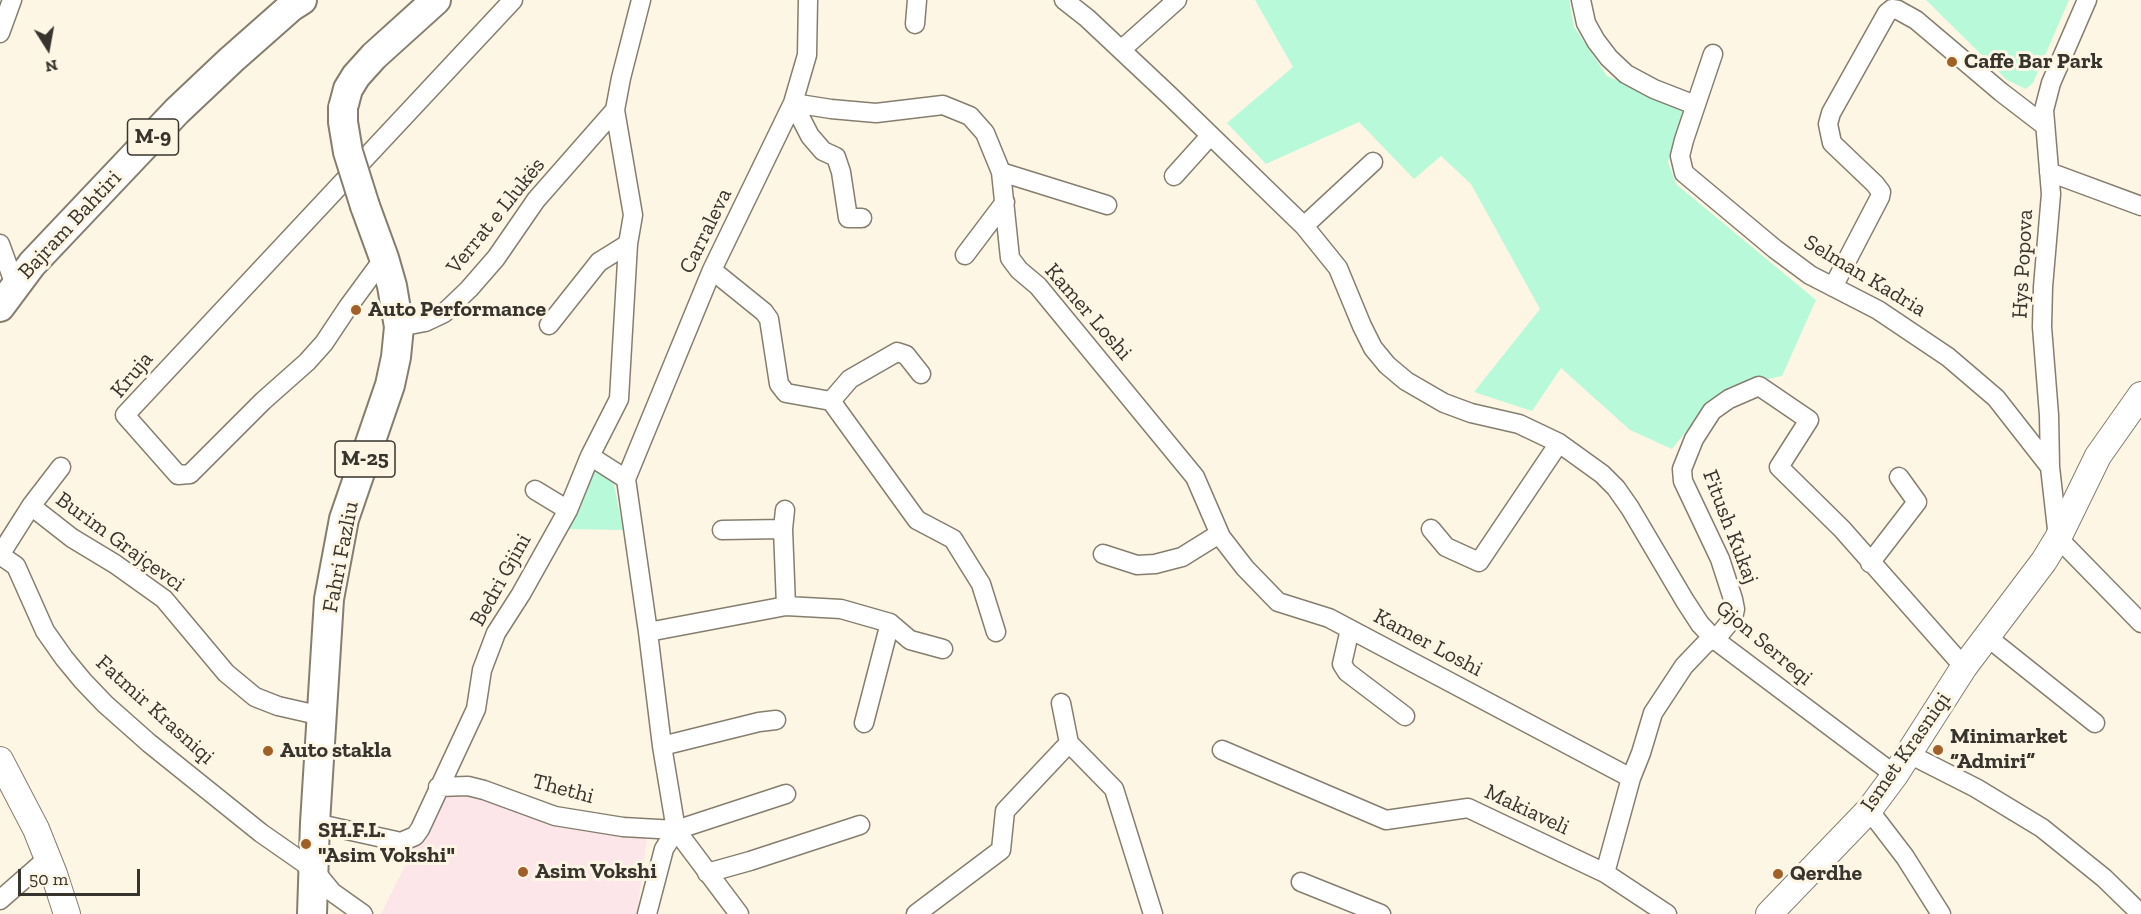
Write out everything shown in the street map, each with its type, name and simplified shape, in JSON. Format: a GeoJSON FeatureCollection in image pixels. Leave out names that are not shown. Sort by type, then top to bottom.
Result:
{"type":"FeatureCollection","features":[{"type":"Feature","properties":{"kind":"main road","name":"Fahri Fazliu"},"geometry":{"type":"LineString","coordinates":[[312,914],[315,824],[329,599],[344,519],[390,385],[399,327],[392,286],[384,258],[348,152],[343,108],[348,89],[356,76],[374,56],[436,0]]}},
{"type":"Feature","properties":{"kind":"main road","name":"Bajram Bahtiri"},"geometry":{"type":"LineString","coordinates":[[7,296],[32,264],[177,111],[292,2]]}},
{"type":"Feature","properties":{"kind":"street"},"geometry":{"type":"LineString","coordinates":[[0,33],[12,0]]}},
{"type":"Feature","properties":{"kind":"street","name":"Kruja"},"geometry":{"type":"LineString","coordinates":[[384,258],[324,343],[307,362],[263,401],[190,474],[178,475],[125,415],[513,0]]}},
{"type":"Feature","properties":{"kind":"street","name":"Bedri Gjini"},"geometry":{"type":"LineString","coordinates":[[315,824],[401,842],[409,840],[420,830],[476,709],[482,670],[496,633],[521,594],[568,510],[590,456],[619,399],[628,244],[633,215],[615,110],[641,0]]}},
{"type":"Feature","properties":{"kind":"street","name":"Carraleva"},"geometry":{"type":"LineString","coordinates":[[626,479],[712,270],[793,103],[807,55],[808,0]]}},
{"type":"Feature","properties":{"kind":"street"},"geometry":{"type":"LineString","coordinates":[[915,24],[917,0]]}},
{"type":"Feature","properties":{"kind":"street","name":"Gjon Serreqi"},"geometry":{"type":"LineString","coordinates":[[1064,0],[1121,50],[1304,226],[1338,268],[1373,348],[1387,365],[1406,381],[1444,403],[1471,413],[1519,424],[1559,442],[1602,474],[1616,488],[1685,601],[1700,624],[1714,639],[1895,775]]}},
{"type":"Feature","properties":{"kind":"street"},"geometry":{"type":"LineString","coordinates":[[1121,50],[1177,0]]}},
{"type":"Feature","properties":{"kind":"street"},"geometry":{"type":"LineString","coordinates":[[1581,0],[1586,23],[1608,58],[1626,74],[1654,89],[1695,105]]}},
{"type":"Feature","properties":{"kind":"street","name":"Hys Popova"},"geometry":{"type":"LineString","coordinates":[[2058,538],[2054,485],[2050,467],[2049,415],[2042,327],[2051,194],[2044,110],[2051,83],[2087,0]]}},
{"type":"Feature","properties":{"kind":"street"},"geometry":{"type":"LineString","coordinates":[[1833,287],[1872,214],[1881,192],[1832,142],[1828,124],[1831,113],[1887,13],[1892,9],[1916,20],[2044,125]]}},
{"type":"Feature","properties":{"kind":"street","name":"Selman Kadria"},"geometry":{"type":"LineString","coordinates":[[1713,54],[1680,156],[1684,173],[1775,249],[1810,275],[1846,292],[1908,329],[1977,380],[2012,416],[2050,467]]}},
{"type":"Feature","properties":{"kind":"street"},"geometry":{"type":"LineString","coordinates":[[793,103],[810,136],[823,151],[836,157],[841,172],[848,218],[862,218]]}},
{"type":"Feature","properties":{"kind":"street","name":"Kamer Loshi"},"geometry":{"type":"LineString","coordinates":[[793,103],[876,113],[943,105],[970,116],[985,133],[1001,172],[1010,258],[1019,270],[1038,286],[1195,477],[1219,534],[1245,568],[1278,602],[1329,618],[1631,778]]}},
{"type":"Feature","properties":{"kind":"street","name":"Verrat e Llukës"},"geometry":{"type":"LineString","coordinates":[[399,327],[425,322],[444,313],[469,289],[496,258],[536,200],[615,110]]}},
{"type":"Feature","properties":{"kind":"street"},"geometry":{"type":"LineString","coordinates":[[1174,176],[1210,136]]}},
{"type":"Feature","properties":{"kind":"street"},"geometry":{"type":"LineString","coordinates":[[1304,226],[1373,162]]}},
{"type":"Feature","properties":{"kind":"street"},"geometry":{"type":"LineString","coordinates":[[1001,172],[1107,205]]}},
{"type":"Feature","properties":{"kind":"street"},"geometry":{"type":"LineString","coordinates":[[2049,172],[2141,206]]}},
{"type":"Feature","properties":{"kind":"street"},"geometry":{"type":"LineString","coordinates":[[965,255],[1005,202]]}},
{"type":"Feature","properties":{"kind":"street"},"geometry":{"type":"LineString","coordinates":[[0,243],[7,296]]}},
{"type":"Feature","properties":{"kind":"street"},"geometry":{"type":"LineString","coordinates":[[549,325],[599,262],[628,244]]}},
{"type":"Feature","properties":{"kind":"street"},"geometry":{"type":"LineString","coordinates":[[712,270],[764,312],[769,319],[779,384],[786,393],[831,402],[917,520],[953,539],[981,584],[996,632]]}},
{"type":"Feature","properties":{"kind":"street"},"geometry":{"type":"LineString","coordinates":[[831,402],[850,379],[897,352],[906,355],[921,374]]}},
{"type":"Feature","properties":{"kind":"street","name":"Fitush Kukaj"},"geometry":{"type":"LineString","coordinates":[[1714,639],[1733,618],[1735,609],[1720,559],[1683,481],[1682,469],[1694,438],[1712,411],[1729,399],[1758,386],[1809,420],[1779,467],[1815,500],[1964,668]]}},
{"type":"Feature","properties":{"kind":"street","name":"Ismet Krasniqi"},"geometry":{"type":"LineString","coordinates":[[1769,914],[1869,810],[1895,775],[1986,636],[2026,586],[2058,538],[2098,456],[2141,395]]}},
{"type":"Feature","properties":{"kind":"street"},"geometry":{"type":"LineString","coordinates":[[1431,529],[1446,547],[1479,562],[1559,442]]}},
{"type":"Feature","properties":{"kind":"street"},"geometry":{"type":"LineString","coordinates":[[590,456],[626,479],[662,746],[676,830],[739,914]]}},
{"type":"Feature","properties":{"kind":"street","name":"Burim Grajçevci"},"geometry":{"type":"LineString","coordinates":[[0,555],[31,506],[62,467]]}},
{"type":"Feature","properties":{"kind":"street"},"geometry":{"type":"LineString","coordinates":[[1870,563],[1917,502],[1899,477]]}},
{"type":"Feature","properties":{"kind":"street"},"geometry":{"type":"LineString","coordinates":[[535,490],[568,510]]}},
{"type":"Feature","properties":{"kind":"street","name":"Burim Grajçevci"},"geometry":{"type":"LineString","coordinates":[[31,506],[72,538],[124,570],[164,599],[226,673],[255,697],[278,706],[322,716]]}},
{"type":"Feature","properties":{"kind":"street"},"geometry":{"type":"LineString","coordinates":[[785,510],[783,529],[786,606]]}},
{"type":"Feature","properties":{"kind":"street"},"geometry":{"type":"LineString","coordinates":[[722,530],[783,529]]}},
{"type":"Feature","properties":{"kind":"street"},"geometry":{"type":"LineString","coordinates":[[1103,554],[1137,564],[1155,564],[1182,557],[1219,534]]}},
{"type":"Feature","properties":{"kind":"street"},"geometry":{"type":"LineString","coordinates":[[2058,538],[2141,623]]}},
{"type":"Feature","properties":{"kind":"street","name":"Fatmir Krasniqi"},"geometry":{"type":"LineString","coordinates":[[0,555],[16,566],[41,624],[83,681],[105,704],[149,743],[261,833],[314,870],[332,892],[363,914]]}},
{"type":"Feature","properties":{"kind":"street"},"geometry":{"type":"LineString","coordinates":[[648,632],[786,606],[841,609],[890,623],[910,640],[944,650]]}},
{"type":"Feature","properties":{"kind":"street"},"geometry":{"type":"LineString","coordinates":[[864,723],[890,623]]}},
{"type":"Feature","properties":{"kind":"street"},"geometry":{"type":"LineString","coordinates":[[1350,629],[1342,664],[1347,672],[1405,716]]}},
{"type":"Feature","properties":{"kind":"street"},"geometry":{"type":"LineString","coordinates":[[1986,636],[2095,723]]}},
{"type":"Feature","properties":{"kind":"street"},"geometry":{"type":"LineString","coordinates":[[1605,873],[1631,778],[1653,713],[1684,666],[1705,644],[1714,639]]}},
{"type":"Feature","properties":{"kind":"street"},"geometry":{"type":"LineString","coordinates":[[1061,703],[1069,743],[1114,789],[1153,914]]}},
{"type":"Feature","properties":{"kind":"street"},"geometry":{"type":"LineString","coordinates":[[662,746],[759,722],[776,720]]}},
{"type":"Feature","properties":{"kind":"street"},"geometry":{"type":"LineString","coordinates":[[924,912],[1000,850],[1005,811],[1069,743]]}},
{"type":"Feature","properties":{"kind":"street","name":"Makiaveli"},"geometry":{"type":"LineString","coordinates":[[1222,750],[1386,820],[1468,808],[1605,873],[1667,914]]}},
{"type":"Feature","properties":{"kind":"street"},"geometry":{"type":"LineString","coordinates":[[1909,754],[1976,788],[2042,828],[2088,864],[2141,914]]}},
{"type":"Feature","properties":{"kind":"street"},"geometry":{"type":"LineString","coordinates":[[0,760],[48,858],[67,914]]}},
{"type":"Feature","properties":{"kind":"street","name":"Thethi"},"geometry":{"type":"LineString","coordinates":[[438,787],[454,786],[484,790],[555,816],[623,827],[676,830]]}},
{"type":"Feature","properties":{"kind":"street"},"geometry":{"type":"LineString","coordinates":[[647,914],[664,849],[676,830],[786,794]]}},
{"type":"Feature","properties":{"kind":"street"},"geometry":{"type":"LineString","coordinates":[[1869,810],[1905,857],[1941,914]]}},
{"type":"Feature","properties":{"kind":"street"},"geometry":{"type":"LineString","coordinates":[[707,873],[860,825]]}},
{"type":"Feature","properties":{"kind":"street"},"geometry":{"type":"LineString","coordinates":[[0,900],[48,858]]}},
{"type":"Feature","properties":{"kind":"street"},"geometry":{"type":"LineString","coordinates":[[1301,882],[1381,914]]}},
{"type":"Feature","properties":{"kind":"shaded area","name":"Asim Vokshi"},"geometry":{"type":"Polygon","coordinates":[[[461,790],[647,837],[637,914],[381,914],[440,795],[461,790]]]}},
{"type":"Feature","properties":{"kind":"green space"},"geometry":{"type":"Polygon","coordinates":[[[1255,0],[1569,0],[1574,27],[1607,76],[1683,109],[1668,162],[1676,184],[1816,300],[1782,376],[1744,384],[1703,410],[1672,449],[1630,430],[1561,368],[1532,411],[1474,392],[1540,309],[1471,184],[1441,156],[1414,179],[1359,122],[1266,164],[1227,123],[1293,67],[1255,0]]]}},
{"type":"Feature","properties":{"kind":"green space"},"geometry":{"type":"Polygon","coordinates":[[[1926,0],[2069,0],[2033,83],[2026,89],[2007,80],[1926,0]]]}},
{"type":"Feature","properties":{"kind":"green space"},"geometry":{"type":"Polygon","coordinates":[[[592,466],[613,480],[623,530],[563,529],[592,466]]]}},
{"type":"Feature","properties":{"kind":"place","name":"Caffe Bar Park"},"geometry":{"type":"Point","coordinates":[1952,62]}},
{"type":"Feature","properties":{"kind":"place","name":"Auto Performance"},"geometry":{"type":"Point","coordinates":[356,310]}},
{"type":"Feature","properties":{"kind":"place","name":"Minimarket “Admiri”"},"geometry":{"type":"Point","coordinates":[1938,750]}},
{"type":"Feature","properties":{"kind":"place","name":"Auto stakla"},"geometry":{"type":"Point","coordinates":[268,751]}},
{"type":"Feature","properties":{"kind":"place","name":"SH.F.L. \"Asim Vokshi\""},"geometry":{"type":"Point","coordinates":[306,844]}},
{"type":"Feature","properties":{"kind":"place","name":"Asim Vokshi"},"geometry":{"type":"Point","coordinates":[523,872]}},
{"type":"Feature","properties":{"kind":"place","name":"Qerdhe"},"geometry":{"type":"Point","coordinates":[1778,874]}}]}
